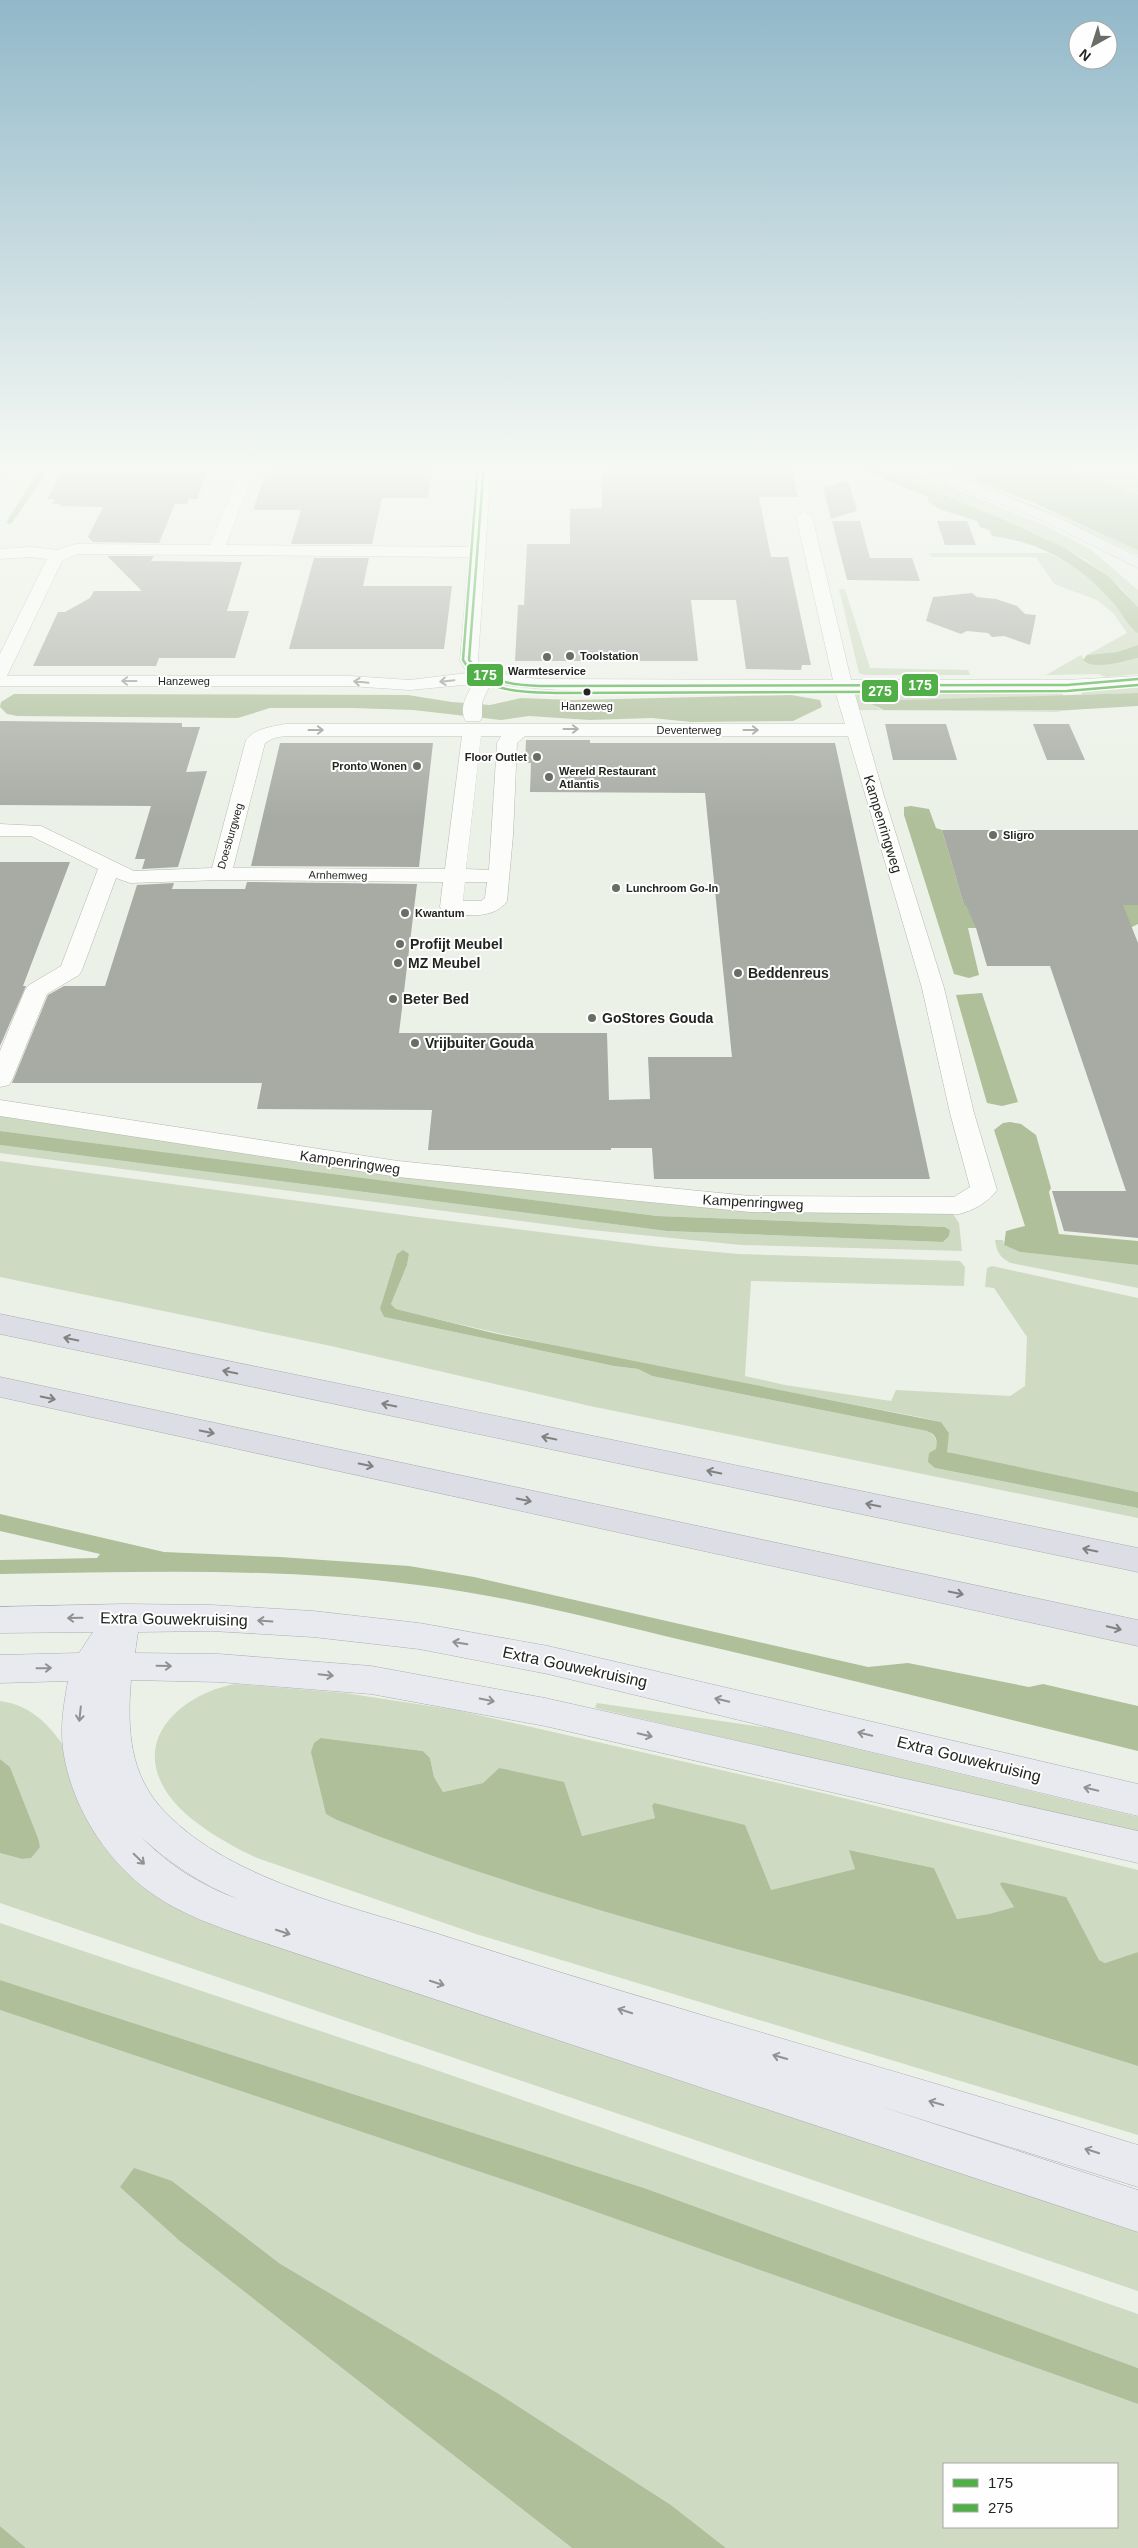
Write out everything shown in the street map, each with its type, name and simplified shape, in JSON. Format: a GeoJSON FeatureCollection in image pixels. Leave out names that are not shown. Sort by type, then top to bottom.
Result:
{"type":"FeatureCollection","features":[{"type":"Feature","properties":{"kind":"highway"},"geometry":{"type":"LineString","coordinates":[[0,1324],[1138,1560]]}},
{"type":"Feature","properties":{"kind":"highway"},"geometry":{"type":"LineString","coordinates":[[0,1387],[1138,1633]]}},
{"type":"Feature","properties":{"kind":"main road"},"geometry":{"type":"LineString","coordinates":[[124,1618],[80,1712],[79,1742],[85,1772],[95,1799],[111,1827],[132,1852],[156,1875],[184,1893],[232,1914],[425,1979],[1138,2211]]}},
{"type":"Feature","properties":{"kind":"main road","name":"Extra Gouwekruising"},"geometry":{"type":"LineString","coordinates":[[0,1620],[212,1618],[308,1624],[466,1644],[596,1671],[1138,1800]]}},
{"type":"Feature","properties":{"kind":"main road"},"geometry":{"type":"LineString","coordinates":[[102,1666],[112,1688],[110,1731],[120,1771],[128,1790],[138,1807],[166,1838],[203,1865],[292,1902],[651,2020],[950,2107],[1138,2166]]}},
{"type":"Feature","properties":{"kind":"main road"},"geometry":{"type":"LineString","coordinates":[[0,1669],[102,1666],[251,1669],[371,1680],[463,1695],[1138,1847]]}},
{"type":"Feature","properties":{"kind":"street"},"geometry":{"type":"LineString","coordinates":[[0,672],[44,583]]}},
{"type":"Feature","properties":{"kind":"street"},"geometry":{"type":"LineString","coordinates":[[475,583],[469,660],[474,670],[485,677],[473,716],[482,835],[500,876],[496,901],[486,908],[451,908],[455,876],[482,835],[504,812],[507,743],[510,737],[522,729]]}},
{"type":"Feature","properties":{"kind":"street","name":"Kampenringweg"},"geometry":{"type":"LineString","coordinates":[[0,1108],[398,1169],[750,1204],[959,1206],[984,1190],[962,1113],[933,988],[856,730],[820,583]]}},
{"type":"Feature","properties":{"kind":"street","name":"Hanzeweg"},"geometry":{"type":"LineString","coordinates":[[0,681],[349,681],[410,685],[485,677],[537,684],[587,686],[1067,685],[1138,680]]}},
{"type":"Feature","properties":{"kind":"street","name":"Doesburgweg"},"geometry":{"type":"LineString","coordinates":[[109,867],[130,877],[220,874],[256,740],[268,733],[285,730],[473,716],[522,729]]}},
{"type":"Feature","properties":{"kind":"street","name":"Deventerweg"},"geometry":{"type":"LineString","coordinates":[[522,729],[856,730]]}},
{"type":"Feature","properties":{"kind":"street"},"geometry":{"type":"LineString","coordinates":[[0,830],[34,830],[109,867],[71,970],[37,990],[0,1080]]}},
{"type":"Feature","properties":{"kind":"street","name":"Arnhemweg"},"geometry":{"type":"LineString","coordinates":[[220,874],[500,876]]}},
{"type":"Feature","properties":{"kind":"shaded area"},"geometry":{"type":"Polygon","coordinates":[[[1094,583],[1115,583],[1138,607],[1138,633],[1132,629],[1117,607],[1094,583]]]}},
{"type":"Feature","properties":{"kind":"shaded area"},"geometry":{"type":"Polygon","coordinates":[[[1095,583],[1125,616],[1132,629],[1138,633],[1138,645],[1117,652],[1087,655],[1127,633],[1114,614],[1097,600],[1054,584],[1095,583]]]}},
{"type":"Feature","properties":{"kind":"shaded area"},"geometry":{"type":"Polygon","coordinates":[[[1115,583],[1130,583],[1138,590],[1138,607],[1115,583]]]}},
{"type":"Feature","properties":{"kind":"shaded area"},"geometry":{"type":"Polygon","coordinates":[[[839,589],[845,589],[870,668],[968,670],[970,675],[864,675],[859,673],[839,589]]]}},
{"type":"Feature","properties":{"kind":"shaded area"},"geometry":{"type":"Polygon","coordinates":[[[1138,645],[1138,658],[1102,665],[1094,665],[1083,660],[1087,655],[1117,652],[1138,645]]]}},
{"type":"Feature","properties":{"kind":"shaded area"},"geometry":{"type":"Polygon","coordinates":[[[1081,655],[1085,662],[1125,661],[1138,658],[1138,674],[1106,677],[1098,674],[1046,675],[1081,655]]]}},
{"type":"Feature","properties":{"kind":"shaded area"},"geometry":{"type":"Polygon","coordinates":[[[1138,687],[1138,693],[1082,695],[1081,692],[1138,687]]]}},
{"type":"Feature","properties":{"kind":"shaded area"},"geometry":{"type":"Polygon","coordinates":[[[1062,692],[1063,696],[904,700],[875,698],[877,708],[884,710],[1070,710],[1056,712],[857,710],[855,695],[857,693],[1062,692]]]}},
{"type":"Feature","properties":{"kind":"shaded area"},"geometry":{"type":"Polygon","coordinates":[[[1138,693],[1138,706],[1070,710],[884,710],[867,702],[875,698],[904,700],[1138,693]]]}},
{"type":"Feature","properties":{"kind":"shaded area"},"geometry":{"type":"Polygon","coordinates":[[[14,694],[408,695],[452,702],[490,705],[521,698],[573,700],[791,695],[820,700],[822,707],[793,721],[691,722],[652,718],[590,720],[529,716],[501,720],[413,710],[352,708],[270,708],[238,718],[17,716],[7,714],[0,707],[1,702],[14,694]]]}},
{"type":"Feature","properties":{"kind":"shaded area"},"geometry":{"type":"Polygon","coordinates":[[[911,806],[929,809],[936,828],[942,830],[964,905],[1138,905],[1138,924],[1132,927],[968,928],[979,975],[969,978],[954,974],[904,815],[904,807],[911,806]]]}},
{"type":"Feature","properties":{"kind":"shaded area"},"geometry":{"type":"Polygon","coordinates":[[[982,993],[1018,1102],[1002,1106],[987,1103],[956,995],[982,993]]]}},
{"type":"Feature","properties":{"kind":"shaded area"},"geometry":{"type":"Polygon","coordinates":[[[0,1116],[373,1173],[953,1214],[959,1223],[962,1251],[741,1245],[582,1229],[0,1153],[0,1145],[667,1231],[943,1242],[949,1236],[950,1230],[945,1227],[657,1216],[0,1131],[0,1116]]]}},
{"type":"Feature","properties":{"kind":"shaded area"},"geometry":{"type":"Polygon","coordinates":[[[1003,1123],[1021,1124],[1036,1135],[1051,1188],[1049,1192],[1059,1234],[1138,1241],[1138,1265],[1020,1252],[1004,1245],[1006,1231],[1025,1226],[994,1130],[1003,1123]]]}},
{"type":"Feature","properties":{"kind":"shaded area"},"geometry":{"type":"Polygon","coordinates":[[[0,1131],[657,1216],[945,1227],[950,1230],[949,1236],[943,1242],[667,1231],[0,1145],[0,1131]]]}},
{"type":"Feature","properties":{"kind":"shaded area"},"geometry":{"type":"Polygon","coordinates":[[[0,1161],[418,1217],[661,1247],[739,1254],[960,1261],[965,1267],[964,1286],[751,1281],[745,1376],[785,1385],[891,1401],[896,1390],[1010,1396],[1025,1386],[1027,1337],[994,1288],[985,1287],[987,1268],[992,1266],[1138,1298],[1138,1492],[954,1454],[946,1451],[949,1433],[941,1422],[591,1353],[396,1309],[391,1304],[407,1265],[409,1254],[380,1309],[384,1317],[614,1366],[638,1369],[652,1376],[927,1431],[932,1434],[937,1442],[935,1468],[1138,1508],[1138,1518],[590,1406],[331,1346],[0,1277],[0,1161]]]}},
{"type":"Feature","properties":{"kind":"shaded area"},"geometry":{"type":"Polygon","coordinates":[[[995,1240],[1003,1240],[1004,1245],[1020,1252],[1138,1265],[1138,1288],[1011,1263],[999,1254],[995,1240]]]}},
{"type":"Feature","properties":{"kind":"shaded area"},"geometry":{"type":"Polygon","coordinates":[[[403,1250],[409,1254],[407,1265],[391,1304],[396,1309],[493,1333],[941,1422],[949,1433],[947,1452],[1138,1492],[1138,1508],[935,1468],[928,1462],[929,1453],[936,1449],[937,1443],[934,1436],[927,1431],[652,1376],[638,1369],[614,1366],[384,1317],[380,1309],[397,1254],[403,1250]]]}},
{"type":"Feature","properties":{"kind":"shaded area"},"geometry":{"type":"Polygon","coordinates":[[[0,1514],[164,1552],[280,1557],[409,1566],[474,1577],[868,1667],[908,1663],[1029,1687],[1043,1684],[1138,1706],[1138,1751],[856,1681],[486,1595],[418,1585],[314,1575],[209,1572],[0,1574],[0,1560],[97,1558],[100,1554],[0,1531],[0,1514]]]}},
{"type":"Feature","properties":{"kind":"shaded area"},"geometry":{"type":"Polygon","coordinates":[[[235,1684],[345,1693],[456,1710],[827,1794],[1138,1870],[1138,1952],[1105,1963],[1099,1960],[1065,1897],[1002,1882],[1001,1884],[1014,1907],[989,1914],[957,1919],[934,1868],[850,1850],[855,1869],[771,1890],[654,1803],[652,1806],[655,1818],[582,1836],[499,1768],[483,1783],[443,1792],[434,1777],[430,1758],[423,1751],[321,1738],[327,1814],[338,1820],[407,1847],[548,1894],[690,1936],[934,2003],[1138,2066],[1138,2135],[476,1934],[244,1852],[204,1828],[179,1807],[169,1796],[162,1784],[155,1765],[156,1748],[161,1732],[171,1718],[185,1705],[200,1696],[218,1688],[235,1684]]]}},
{"type":"Feature","properties":{"kind":"shaded area"},"geometry":{"type":"Polygon","coordinates":[[[0,1701],[20,1706],[36,1716],[57,1737],[63,1745],[121,1859],[1138,2225],[1138,2291],[0,1903],[0,1853],[22,1859],[31,1858],[38,1838],[10,1767],[0,1759],[0,1701]]]}},
{"type":"Feature","properties":{"kind":"shaded area"},"geometry":{"type":"Polygon","coordinates":[[[597,1703],[770,1728],[1138,1817],[1138,1833],[595,1708],[597,1703]]]}},
{"type":"Feature","properties":{"kind":"shaded area"},"geometry":{"type":"Polygon","coordinates":[[[321,1738],[423,1751],[430,1758],[434,1777],[443,1792],[483,1783],[499,1768],[564,1782],[582,1836],[655,1818],[652,1806],[654,1803],[745,1825],[771,1890],[855,1869],[849,1850],[934,1868],[957,1919],[989,1914],[1014,1907],[1000,1884],[1002,1882],[1066,1897],[1099,1960],[1105,1963],[1138,1952],[1138,2066],[934,2003],[689,1936],[547,1894],[407,1847],[337,1820],[326,1814],[311,1752],[314,1743],[321,1738]]]}},
{"type":"Feature","properties":{"kind":"shaded area"},"geometry":{"type":"Polygon","coordinates":[[[0,1759],[10,1767],[38,1838],[40,1847],[31,1858],[22,1859],[0,1853],[0,1759]]]}},
{"type":"Feature","properties":{"kind":"shaded area"},"geometry":{"type":"Polygon","coordinates":[[[0,1923],[439,2071],[1138,2314],[1138,2368],[647,2189],[0,1980],[0,1923]]]}},
{"type":"Feature","properties":{"kind":"shaded area"},"geometry":{"type":"Polygon","coordinates":[[[0,1980],[647,2189],[1138,2368],[1138,2404],[534,2190],[0,2010],[0,1980]]]}},
{"type":"Feature","properties":{"kind":"shaded area"},"geometry":{"type":"Polygon","coordinates":[[[0,2010],[534,2190],[1138,2404],[1138,2548],[726,2548],[671,2505],[499,2394],[279,2263],[172,2181],[181,2242],[572,2548],[26,2548],[0,2526],[0,2010]]]}},
{"type":"Feature","properties":{"kind":"shaded area"},"geometry":{"type":"Polygon","coordinates":[[[134,2168],[172,2181],[279,2263],[499,2394],[671,2505],[726,2548],[572,2548],[181,2242],[120,2187],[134,2168]]]}},
{"type":"Feature","properties":{"kind":"shaded area"},"geometry":{"type":"Polygon","coordinates":[[[0,2526],[26,2548],[0,2548],[0,2526]]]}},
{"type":"Feature","properties":{"kind":"building"},"geometry":{"type":"Polygon","coordinates":[[[134,583],[236,583],[227,611],[249,611],[235,658],[159,658],[156,666],[33,666],[58,612],[65,612],[90,598],[94,591],[142,591],[134,583]]]}},
{"type":"Feature","properties":{"kind":"building"},"geometry":{"type":"Polygon","coordinates":[[[307,583],[364,583],[363,586],[452,586],[444,649],[289,649],[307,583]]]}},
{"type":"Feature","properties":{"kind":"building"},"geometry":{"type":"Polygon","coordinates":[[[525,583],[794,583],[811,665],[802,665],[801,670],[746,669],[736,600],[691,600],[698,661],[515,661],[518,605],[524,605],[525,583]]]}},
{"type":"Feature","properties":{"kind":"building"},"geometry":{"type":"Polygon","coordinates":[[[972,593],[977,597],[996,599],[1017,606],[1025,614],[1036,615],[1030,645],[1004,636],[992,637],[988,633],[967,631],[961,634],[926,621],[933,597],[972,593]]]}},
{"type":"Feature","properties":{"kind":"building"},"geometry":{"type":"Polygon","coordinates":[[[0,721],[182,723],[182,727],[200,727],[186,772],[207,771],[178,867],[142,869],[145,859],[135,859],[151,806],[0,805],[0,721]]]}},
{"type":"Feature","properties":{"kind":"building"},"geometry":{"type":"Polygon","coordinates":[[[885,724],[946,724],[957,760],[893,760],[885,724]]]}},
{"type":"Feature","properties":{"kind":"building"},"geometry":{"type":"Polygon","coordinates":[[[1033,724],[1069,724],[1085,760],[1047,760],[1033,724]]]}},
{"type":"Feature","properties":{"kind":"building"},"geometry":{"type":"Polygon","coordinates":[[[526,740],[590,740],[590,743],[835,743],[930,1179],[654,1179],[652,1148],[611,1148],[611,1150],[428,1150],[432,1110],[257,1109],[262,1083],[12,1083],[48,995],[64,986],[105,986],[137,885],[174,883],[172,889],[245,889],[247,882],[417,884],[399,1033],[607,1033],[609,1100],[650,1099],[648,1057],[732,1057],[705,793],[530,792],[531,763],[525,763],[526,740]]]}},
{"type":"Feature","properties":{"kind":"building"},"geometry":{"type":"Polygon","coordinates":[[[280,743],[433,743],[419,867],[251,866],[280,743]]]}},
{"type":"Feature","properties":{"kind":"building"},"geometry":{"type":"Polygon","coordinates":[[[942,830],[1138,830],[1138,905],[1123,905],[1138,943],[1138,1238],[1064,1231],[1052,1191],[1126,1191],[1050,966],[987,966],[976,928],[966,905],[964,905],[942,830]]]}},
{"type":"Feature","properties":{"kind":"building"},"geometry":{"type":"Polygon","coordinates":[[[0,862],[70,862],[23,986],[26,986],[0,1046],[0,862]]]}},
{"type":"Feature","properties":{"kind":"transit line","name":"275"},"geometry":{"type":"LineString","coordinates":[[469,583],[463,660],[471,673],[483,682],[499,688],[518,691],[556,693],[1067,691],[1138,685]]}},
{"type":"Feature","properties":{"kind":"transit line","name":"175"},"geometry":{"type":"LineString","coordinates":[[475,583],[469,660],[478,671],[490,678],[506,683],[540,686],[1067,685],[1138,679]]}},
{"type":"Feature","properties":{"kind":"place","name":"Toolstation"},"geometry":{"type":"Point","coordinates":[570,656]}},
{"type":"Feature","properties":{"kind":"place","name":"Warmteservice"},"geometry":{"type":"Point","coordinates":[547,657]}},
{"type":"Feature","properties":{"kind":"place","name":"Hanzeweg"},"geometry":{"type":"Point","coordinates":[587,692]}},
{"type":"Feature","properties":{"kind":"place","name":"Floor Outlet"},"geometry":{"type":"Point","coordinates":[537,757]}},
{"type":"Feature","properties":{"kind":"place","name":"Pronto Wonen"},"geometry":{"type":"Point","coordinates":[417,766]}},
{"type":"Feature","properties":{"kind":"place","name":"Wereld Restaurant Atlantis"},"geometry":{"type":"Point","coordinates":[549,777]}},
{"type":"Feature","properties":{"kind":"place","name":"Sligro"},"geometry":{"type":"Point","coordinates":[993,835]}},
{"type":"Feature","properties":{"kind":"place","name":"Lunchroom Go-In"},"geometry":{"type":"Point","coordinates":[616,888]}},
{"type":"Feature","properties":{"kind":"place","name":"Kwantum"},"geometry":{"type":"Point","coordinates":[405,913]}},
{"type":"Feature","properties":{"kind":"place","name":"Profijt Meubel"},"geometry":{"type":"Point","coordinates":[400,944]}},
{"type":"Feature","properties":{"kind":"place","name":"MZ Meubel"},"geometry":{"type":"Point","coordinates":[398,963]}},
{"type":"Feature","properties":{"kind":"place","name":"Beddenreus"},"geometry":{"type":"Point","coordinates":[738,973]}},
{"type":"Feature","properties":{"kind":"place","name":"Beter Bed"},"geometry":{"type":"Point","coordinates":[393,999]}},
{"type":"Feature","properties":{"kind":"place","name":"GoStores Gouda"},"geometry":{"type":"Point","coordinates":[592,1018]}},
{"type":"Feature","properties":{"kind":"place","name":"Vrijbuiter Gouda"},"geometry":{"type":"Point","coordinates":[415,1043]}}]}
